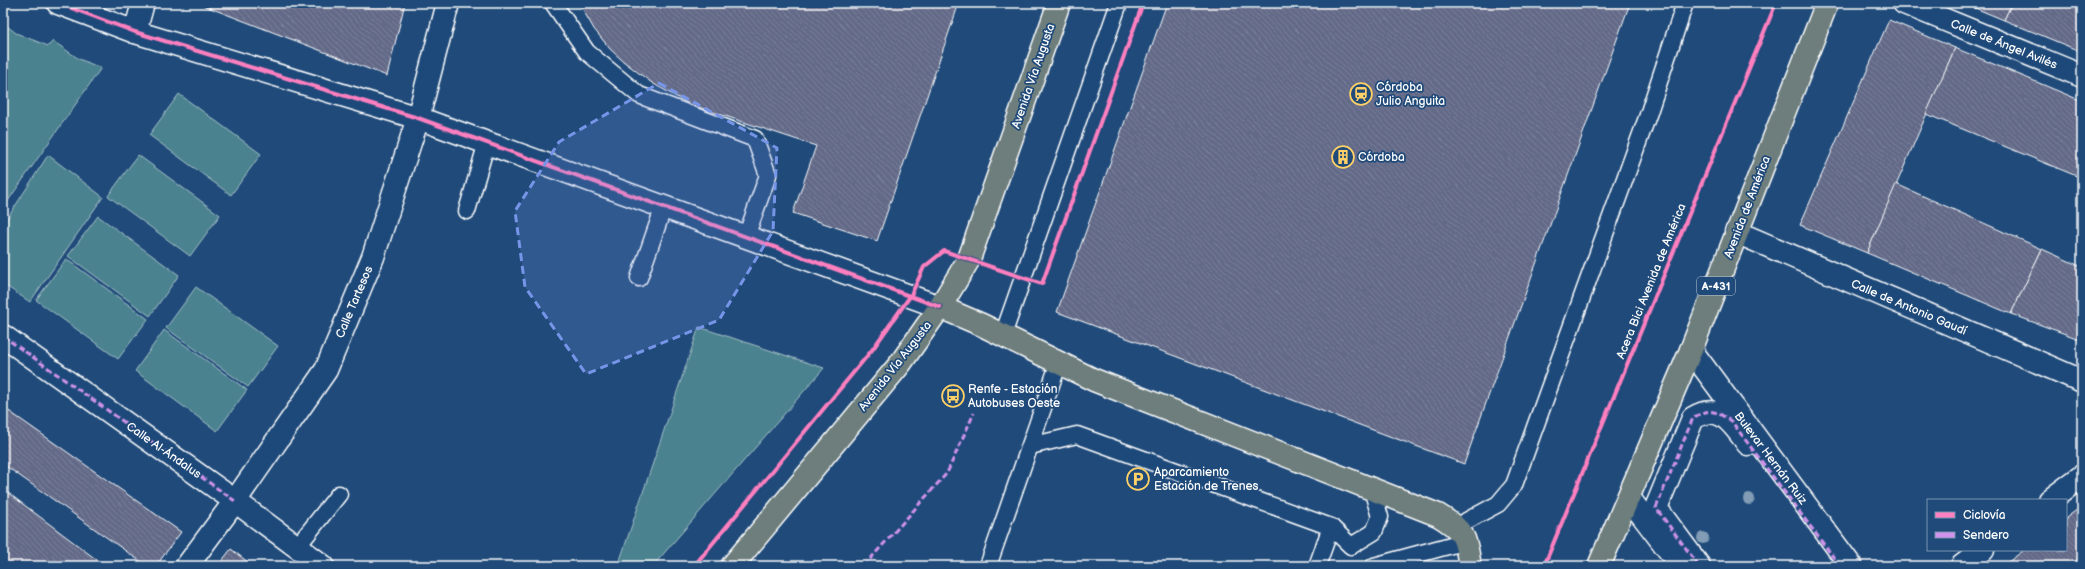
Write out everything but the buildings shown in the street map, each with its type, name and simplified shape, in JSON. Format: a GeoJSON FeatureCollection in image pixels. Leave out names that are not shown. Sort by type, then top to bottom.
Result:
{"type":"FeatureCollection","features":[{"type":"Feature","properties":{"kind":"main road","name":"Avenida Vía Augusta"},"geometry":{"type":"LineString","coordinates":[[732,566],[900,364],[940,307],[969,259],[1058,3]]}},
{"type":"Feature","properties":{"kind":"main road","name":"Avenida de América"},"geometry":{"type":"LineString","coordinates":[[1599,566],[1691,350],[1827,3]]}},
{"type":"Feature","properties":{"kind":"main road"},"geometry":{"type":"LineString","coordinates":[[940,307],[1003,335],[1094,380],[1438,515],[1461,534],[1470,566]]}},
{"type":"Feature","properties":{"kind":"street"},"geometry":{"type":"LineString","coordinates":[[58,3],[135,32],[418,118],[746,237],[823,263],[940,307]]}},
{"type":"Feature","properties":{"kind":"street"},"geometry":{"type":"LineString","coordinates":[[135,32],[143,3]]}},
{"type":"Feature","properties":{"kind":"street","name":"Calle Tartesos"},"geometry":{"type":"LineString","coordinates":[[187,566],[236,501],[326,370],[373,257],[418,118],[448,3]]}},
{"type":"Feature","properties":{"kind":"street","name":"Calle de Ángel Avilés"},"geometry":{"type":"LineString","coordinates":[[1904,3],[2082,76]]}},
{"type":"Feature","properties":{"kind":"street","name":"Calle de Antonio Gaudí"},"geometry":{"type":"LineString","coordinates":[[1736,232],[2082,382]]}},
{"type":"Feature","properties":{"kind":"street","name":"Calle Al-Ándalus"},"geometry":{"type":"LineString","coordinates":[[3,336],[236,501],[323,566]]}},
{"type":"Feature","properties":{"kind":"street","name":"Bulevar Hernán Ruiz"},"geometry":{"type":"LineString","coordinates":[[1691,350],[1850,566]]}},
{"type":"Feature","properties":{"kind":"street"},"geometry":{"type":"LineString","coordinates":[[1699,566],[1656,508],[1693,418],[1703,412],[1717,412],[1732,422],[1840,566]]}},
{"type":"Feature","properties":{"kind":"street"},"geometry":{"type":"LineString","coordinates":[[2051,499],[2082,476]]}},
{"type":"Feature","properties":{"kind":"street"},"geometry":{"type":"LineString","coordinates":[[1629,498],[1681,566]]}},
{"type":"Feature","properties":{"kind":"street"},"geometry":{"type":"LineString","coordinates":[[1962,566],[1982,551]]}},
{"type":"Feature","properties":{"kind":"lane"},"geometry":{"type":"LineString","coordinates":[[553,3],[587,52],[639,95],[755,139],[768,175],[746,237]]}},
{"type":"Feature","properties":{"kind":"lane"},"geometry":{"type":"LineString","coordinates":[[1003,335],[1119,3]]}},
{"type":"Feature","properties":{"kind":"lane"},"geometry":{"type":"LineString","coordinates":[[1374,566],[1461,534],[1498,504],[1514,485],[1648,115],[1685,3]]}},
{"type":"Feature","properties":{"kind":"lane"},"geometry":{"type":"LineString","coordinates":[[467,211],[487,142]]}},
{"type":"Feature","properties":{"kind":"lane"},"geometry":{"type":"LineString","coordinates":[[639,278],[664,206]]}},
{"type":"Feature","properties":{"kind":"lane"},"geometry":{"type":"LineString","coordinates":[[988,566],[1059,362]]}},
{"type":"Feature","properties":{"kind":"lane"},"geometry":{"type":"LineString","coordinates":[[1030,446],[1077,435],[1331,527],[1351,546],[1374,532],[1380,517],[1372,489]]}},
{"type":"Feature","properties":{"kind":"lane"},"geometry":{"type":"LineString","coordinates":[[297,546],[339,494]]}},
{"type":"Feature","properties":{"kind":"lane"},"geometry":{"type":"LineString","coordinates":[[1317,566],[1331,527]]}},
{"type":"Feature","properties":{"kind":"highlighted area"},"geometry":{"type":"Polygon","coordinates":[[[659,83],[777,148],[773,231],[719,320],[586,374],[525,287],[515,211],[559,142],[659,83]]]}},
{"type":"Feature","properties":{"kind":"green space"},"geometry":{"type":"Polygon","coordinates":[[[3,23],[16,33],[48,46],[53,41],[79,59],[101,68],[3,208],[3,23]]]}},
{"type":"Feature","properties":{"kind":"green space"},"geometry":{"type":"Polygon","coordinates":[[[179,94],[261,154],[231,195],[149,135],[179,94]]]}},
{"type":"Feature","properties":{"kind":"green space"},"geometry":{"type":"Polygon","coordinates":[[[48,155],[103,197],[30,302],[3,284],[3,225],[48,155]]]}},
{"type":"Feature","properties":{"kind":"green space"},"geometry":{"type":"Polygon","coordinates":[[[138,155],[220,215],[190,256],[108,196],[138,155]]]}},
{"type":"Feature","properties":{"kind":"green space"},"geometry":{"type":"Polygon","coordinates":[[[98,216],[179,275],[150,316],[68,256],[98,216]]]}},
{"type":"Feature","properties":{"kind":"green space"},"geometry":{"type":"Polygon","coordinates":[[[66,259],[148,319],[118,359],[36,300],[66,259]]]}},
{"type":"Feature","properties":{"kind":"green space"},"geometry":{"type":"Polygon","coordinates":[[[196,287],[278,346],[248,387],[166,328],[196,287]]]}},
{"type":"Feature","properties":{"kind":"green space"},"geometry":{"type":"Polygon","coordinates":[[[699,327],[824,368],[653,566],[618,566],[699,327]]]}},
{"type":"Feature","properties":{"kind":"green space"},"geometry":{"type":"Polygon","coordinates":[[[164,330],[247,390],[217,431],[135,371],[164,330]]]}},
{"type":"Feature","properties":{"kind":"marked path"},"geometry":{"type":"LineString","coordinates":[[3,336],[235,501]]}},
{"type":"Feature","properties":{"kind":"marked path"},"geometry":{"type":"LineString","coordinates":[[1699,566],[1656,508],[1693,418],[1704,412],[1717,413],[1732,422],[1840,566]]}},
{"type":"Feature","properties":{"kind":"marked path"},"geometry":{"type":"LineString","coordinates":[[864,566],[947,473],[974,413]]}},
{"type":"Feature","properties":{"kind":"cycle path"},"geometry":{"type":"LineString","coordinates":[[58,3],[135,32],[418,118],[940,307]]}},
{"type":"Feature","properties":{"kind":"cycle path"},"geometry":{"type":"LineString","coordinates":[[694,566],[872,350],[911,295],[924,267],[944,251],[1042,284],[1143,3]]}},
{"type":"Feature","properties":{"kind":"cycle path","name":"Acera Bici Avenida de América"},"geometry":{"type":"LineString","coordinates":[[1544,566],[1776,3]]}},
{"type":"Feature","properties":{"kind":"place","name":"Córdoba Julio Anguita"},"geometry":{"type":"Point","coordinates":[1361,94]}},
{"type":"Feature","properties":{"kind":"place","name":"Córdoba"},"geometry":{"type":"Point","coordinates":[1343,157]}},
{"type":"Feature","properties":{"kind":"place","name":"Renfe - Estación Autobuses Oeste"},"geometry":{"type":"Point","coordinates":[953,396]}},
{"type":"Feature","properties":{"kind":"place","name":"Aparcamiento Estación de Trenes"},"geometry":{"type":"Point","coordinates":[1138,479]}}]}
